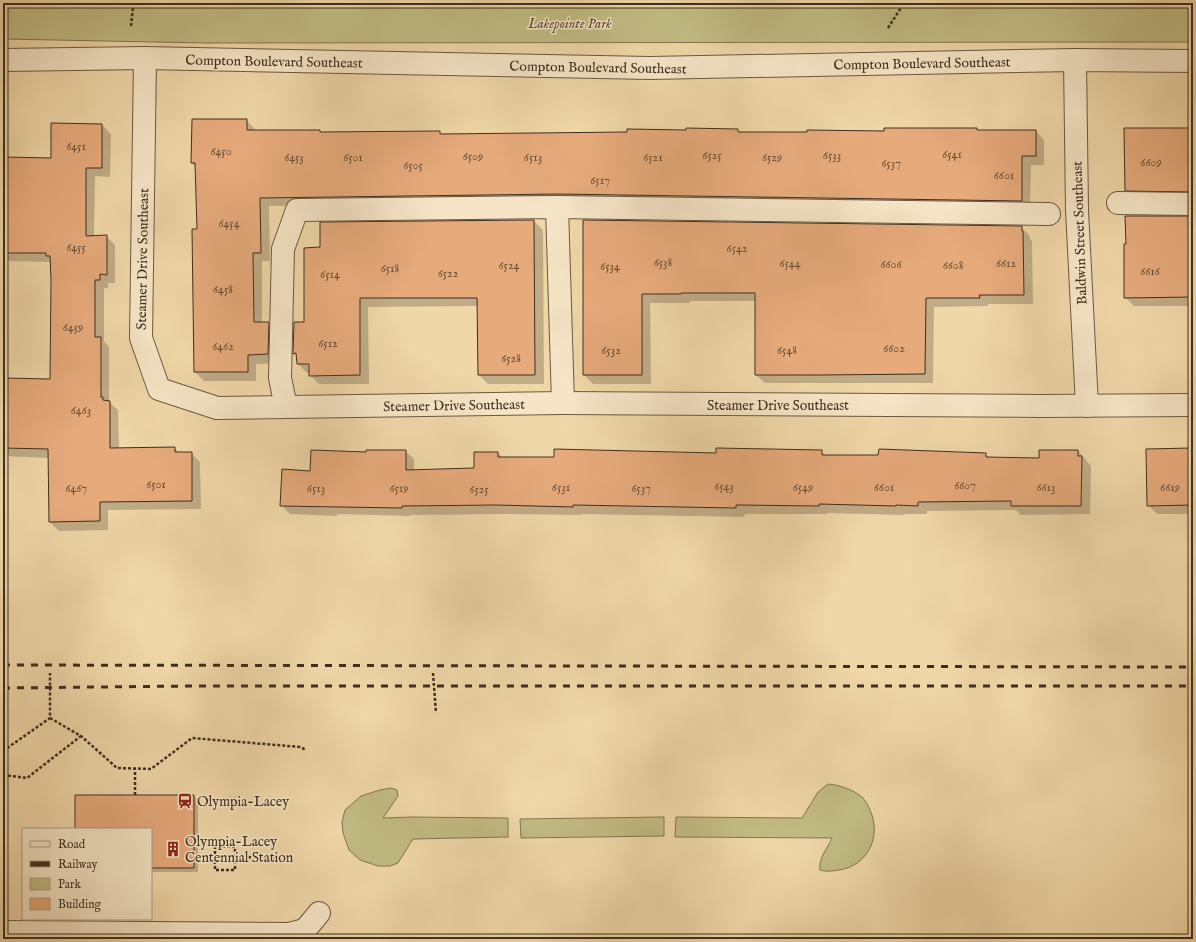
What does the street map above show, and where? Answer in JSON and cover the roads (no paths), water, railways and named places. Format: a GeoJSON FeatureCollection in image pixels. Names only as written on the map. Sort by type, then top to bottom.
{"type":"FeatureCollection","features":[{"type":"Feature","properties":{"kind":"street","name":"Compton Boulevard Southeast"},"geometry":{"type":"LineString","coordinates":[[3,60],[145,58],[650,68],[1075,60],[1193,61]]}},
{"type":"Feature","properties":{"kind":"street","name":"Steamer Drive Southeast"},"geometry":{"type":"LineString","coordinates":[[145,58],[141,338],[159,389],[216,408],[563,403],[1087,406],[1193,405]]}},
{"type":"Feature","properties":{"kind":"street","name":"Baldwin Street Southeast"},"geometry":{"type":"LineString","coordinates":[[1075,60],[1077,210],[1087,406]]}},
{"type":"Feature","properties":{"kind":"street"},"geometry":{"type":"LineString","coordinates":[[1118,203],[1193,204]]}},
{"type":"Feature","properties":{"kind":"street"},"geometry":{"type":"LineString","coordinates":[[557,208],[563,403]]}},
{"type":"Feature","properties":{"kind":"street"},"geometry":{"type":"LineString","coordinates":[[286,407],[280,378],[283,249],[296,210],[557,208],[1048,214]]}},
{"type":"Feature","properties":{"kind":"street"},"geometry":{"type":"LineString","coordinates":[[3,932],[289,934],[305,930],[319,913]]}},
{"type":"Feature","properties":{"kind":"railway"},"geometry":{"type":"LineString","coordinates":[[3,665],[1193,667]]}},
{"type":"Feature","properties":{"kind":"railway"},"geometry":{"type":"LineString","coordinates":[[3,688],[191,686],[1193,686]]}},
{"type":"Feature","properties":{"kind":"place","name":"Olympia-Lacey"},"geometry":{"type":"Point","coordinates":[185,801]}},
{"type":"Feature","properties":{"kind":"place","name":"Olympia-Lacey Centennial Station"},"geometry":{"type":"Point","coordinates":[173,849]}},
{"type":"Feature","properties":{"kind":"park label","name":"Lakepointe Park"},"geometry":{"type":"Point","coordinates":[570,23]}}]}
